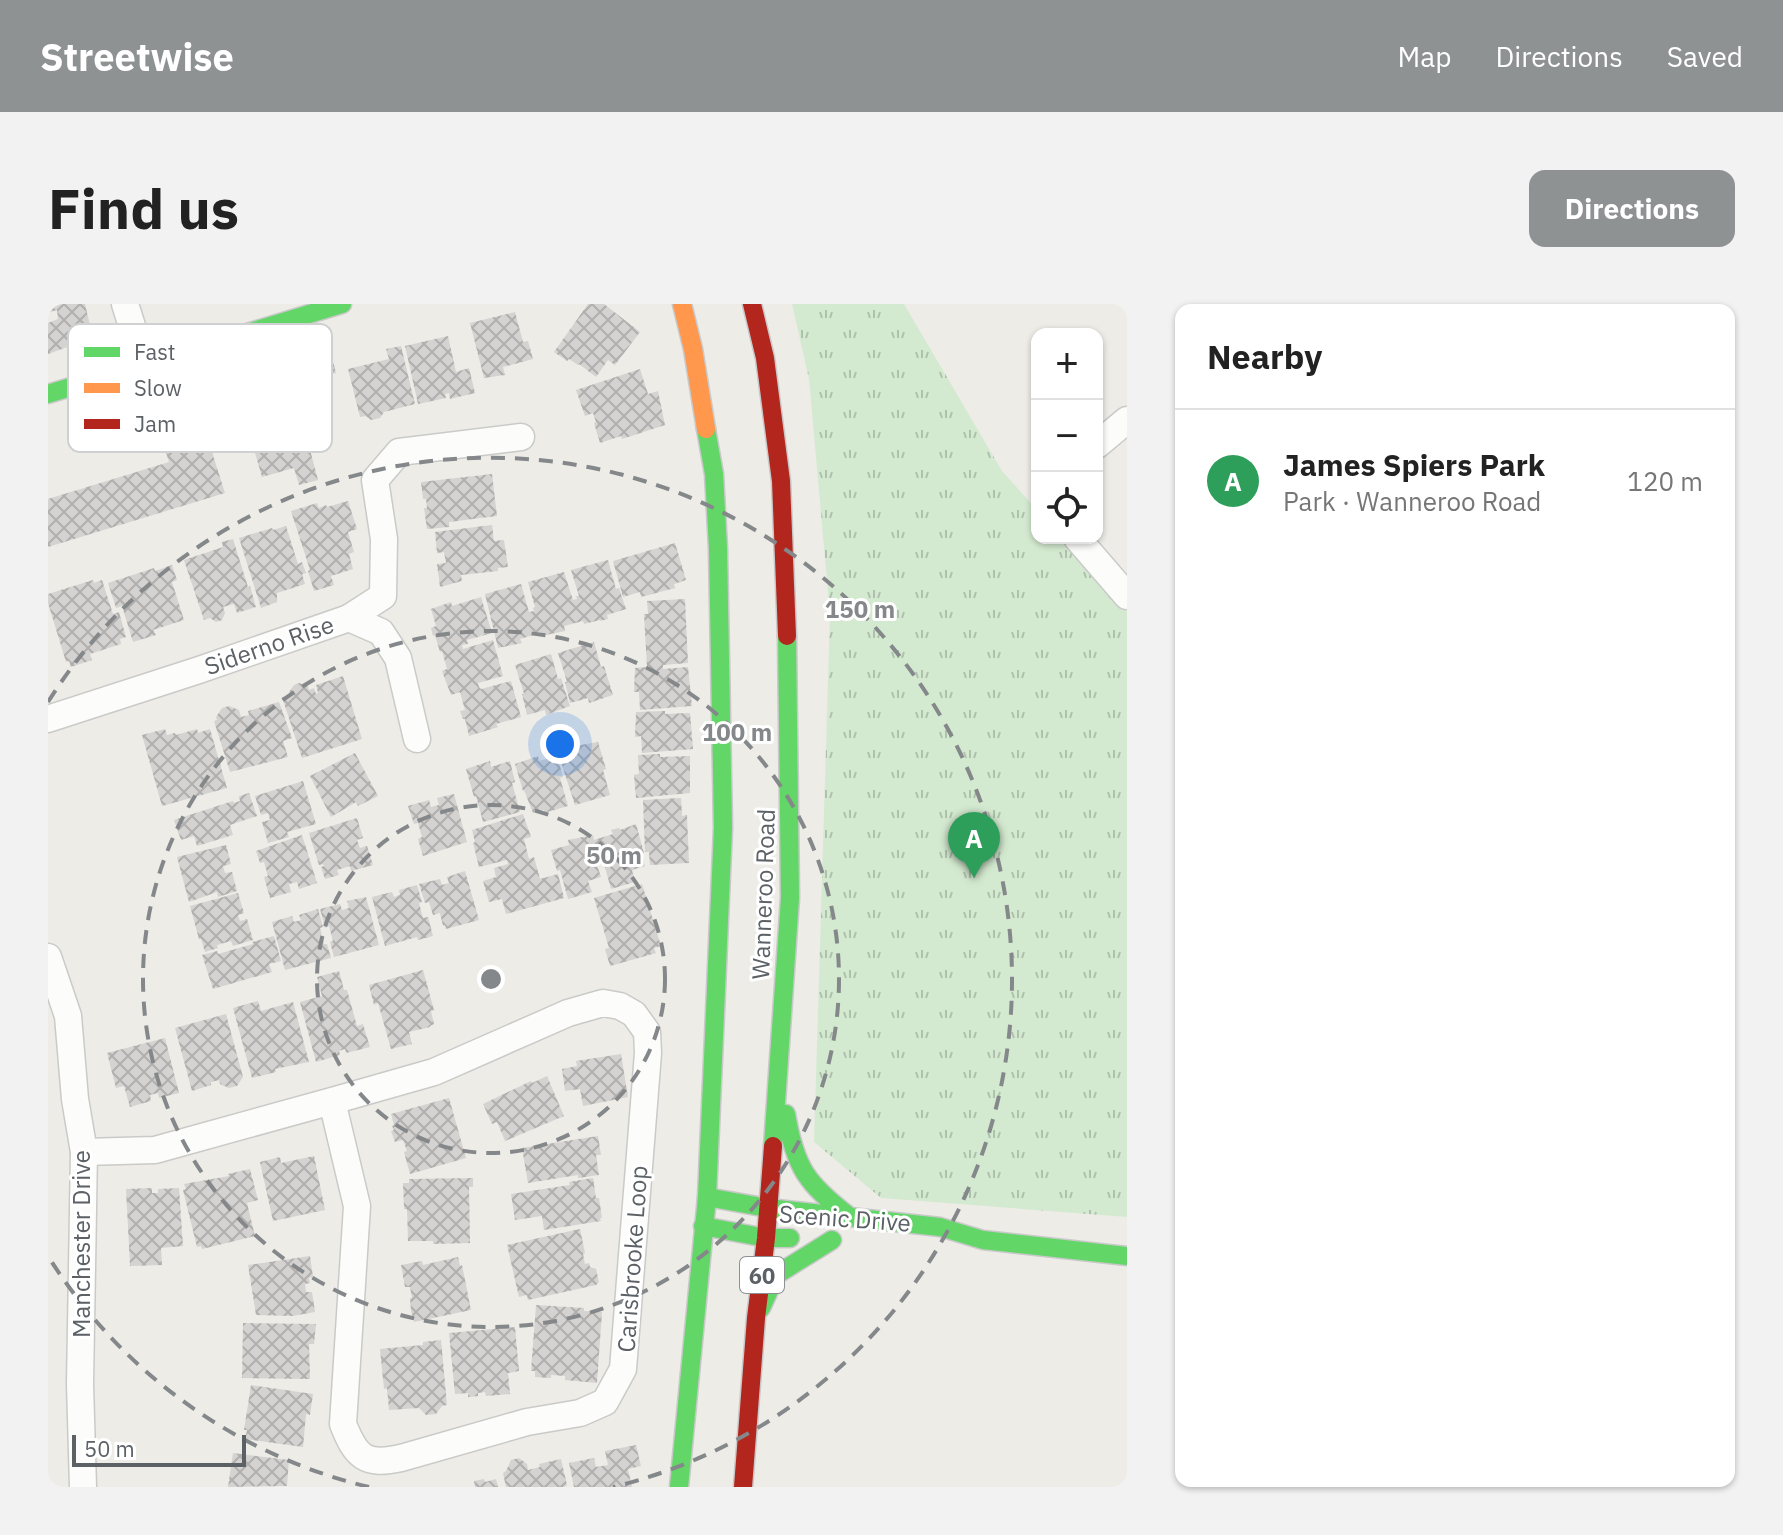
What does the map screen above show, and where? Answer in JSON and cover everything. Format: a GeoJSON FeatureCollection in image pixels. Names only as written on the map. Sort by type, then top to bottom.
{"type":"FeatureCollection","features":[{"type":"Feature","properties":{"kind":"main road"},"geometry":{"type":"LineString","coordinates":[[276,324],[342,304]]}},
{"type":"Feature","properties":{"kind":"main road","name":"Wanneroo Road"},"geometry":{"type":"LineString","coordinates":[[679,1487],[707,1197],[723,828],[714,474],[693,349],[682,304]]}},
{"type":"Feature","properties":{"kind":"main road","name":"Wanneroo Road"},"geometry":{"type":"LineString","coordinates":[[743,1487],[780,1064],[790,898],[787,619],[781,481],[765,358],[752,304]]}},
{"type":"Feature","properties":{"kind":"main road"},"geometry":{"type":"LineString","coordinates":[[48,394],[68,388]]}},
{"type":"Feature","properties":{"kind":"main road"},"geometry":{"type":"LineString","coordinates":[[780,1064],[790,1142],[796,1161],[825,1198],[850,1217]]}},
{"type":"Feature","properties":{"kind":"main road","name":"Scenic Drive"},"geometry":{"type":"LineString","coordinates":[[707,1197],[768,1208],[940,1227],[983,1240],[1127,1256]]}},
{"type":"Feature","properties":{"kind":"main road","name":"Scenic Drive"},"geometry":{"type":"LineString","coordinates":[[703,1226],[766,1238],[840,1240],[799,1259],[776,1275],[756,1318]]}},
{"type":"Feature","properties":{"kind":"main road","name":"Scenic Drive"},"geometry":{"type":"LineString","coordinates":[[941,1249],[983,1240]]}},
{"type":"Feature","properties":{"kind":"street"},"geometry":{"type":"LineString","coordinates":[[125,304],[131,324]]}},
{"type":"Feature","properties":{"kind":"street"},"geometry":{"type":"LineString","coordinates":[[1103,440],[1127,420]]}},
{"type":"Feature","properties":{"kind":"street"},"geometry":{"type":"LineString","coordinates":[[349,618],[383,596],[384,539],[375,480],[399,452],[521,437]]}},
{"type":"Feature","properties":{"kind":"street"},"geometry":{"type":"LineString","coordinates":[[1082,544],[1127,596]]}},
{"type":"Feature","properties":{"kind":"street","name":"Siderno Rise"},"geometry":{"type":"LineString","coordinates":[[48,719],[349,618],[381,632],[398,658],[417,739]]}},
{"type":"Feature","properties":{"kind":"street","name":"Manchester Drive"},"geometry":{"type":"LineString","coordinates":[[48,957],[68,1016],[75,1099],[84,1152],[80,1384],[83,1487]]}},
{"type":"Feature","properties":{"kind":"street","name":"Carisbrooke Loop"},"geometry":{"type":"LineString","coordinates":[[84,1152],[155,1150],[434,1072],[554,1019],[603,1003],[620,1006],[634,1014],[647,1032],[648,1053],[623,1369],[605,1402],[580,1413],[527,1422],[382,1463],[363,1458],[350,1442],[343,1424],[357,1206],[332,1101]]}},
{"type":"Feature","properties":{"kind":"green space"},"geometry":{"type":"Polygon","coordinates":[[[792,304],[904,304],[1002,471],[1031,503],[1031,544],[1067,544],[1127,612],[1127,1217],[881,1198],[814,1142],[830,615],[809,379],[792,304]]]}},
{"type":"Feature","properties":{"kind":"building"},"geometry":{"type":"Polygon","coordinates":[[[48,304],[85,304],[90,324],[68,324],[68,347],[48,354],[48,323],[58,319],[57,310],[48,313],[48,304]]]}},
{"type":"Feature","properties":{"kind":"building"},"geometry":{"type":"Polygon","coordinates":[[[588,304],[604,304],[640,332],[615,365],[608,360],[596,377],[579,364],[569,359],[567,361],[554,352],[588,304]]]}},
{"type":"Feature","properties":{"kind":"building"},"geometry":{"type":"Polygon","coordinates":[[[515,312],[523,342],[528,341],[533,359],[503,367],[505,375],[484,378],[470,323],[515,312]]]}},
{"type":"Feature","properties":{"kind":"building"},"geometry":{"type":"Polygon","coordinates":[[[448,336],[456,372],[469,368],[475,393],[450,399],[449,393],[445,394],[446,398],[418,404],[405,346],[448,336]]]}},
{"type":"Feature","properties":{"kind":"building"},"geometry":{"type":"Polygon","coordinates":[[[401,346],[415,404],[384,412],[380,418],[371,420],[366,416],[360,417],[348,369],[389,359],[386,349],[401,346]]]}},
{"type":"Feature","properties":{"kind":"building"},"geometry":{"type":"Polygon","coordinates":[[[640,369],[648,394],[658,391],[665,425],[600,443],[593,413],[585,416],[576,390],[640,369]]]}},
{"type":"Feature","properties":{"kind":"building"},"geometry":{"type":"Polygon","coordinates":[[[166,452],[212,452],[225,493],[48,547],[48,499],[169,462],[166,452]]]}},
{"type":"Feature","properties":{"kind":"building"},"geometry":{"type":"Polygon","coordinates":[[[255,452],[311,452],[318,480],[299,485],[294,468],[262,477],[255,452]]]}},
{"type":"Feature","properties":{"kind":"building"},"geometry":{"type":"Polygon","coordinates":[[[492,474],[497,516],[449,522],[449,527],[427,529],[426,499],[423,499],[421,482],[492,474]]]}},
{"type":"Feature","properties":{"kind":"building"},"geometry":{"type":"Polygon","coordinates":[[[348,501],[357,529],[348,532],[354,552],[349,554],[353,569],[331,576],[334,585],[314,591],[291,511],[317,503],[319,508],[348,501]]]}},
{"type":"Feature","properties":{"kind":"building"},"geometry":{"type":"Polygon","coordinates":[[[492,525],[494,541],[504,540],[508,567],[461,575],[462,581],[440,587],[437,564],[446,563],[444,552],[437,553],[435,532],[492,525]]]}},
{"type":"Feature","properties":{"kind":"building"},"geometry":{"type":"Polygon","coordinates":[[[286,526],[298,564],[302,562],[306,573],[302,574],[305,584],[277,593],[277,602],[261,608],[239,538],[286,526]]]}},
{"type":"Feature","properties":{"kind":"building"},"geometry":{"type":"Polygon","coordinates":[[[233,539],[256,607],[237,613],[234,604],[223,607],[225,613],[222,620],[204,620],[184,560],[223,547],[222,542],[233,539]]]}},
{"type":"Feature","properties":{"kind":"building"},"geometry":{"type":"Polygon","coordinates":[[[675,543],[686,580],[674,584],[675,588],[641,597],[640,592],[623,597],[613,561],[675,543]]]}},
{"type":"Feature","properties":{"kind":"building"},"geometry":{"type":"Polygon","coordinates":[[[608,560],[616,589],[619,588],[626,609],[607,615],[608,619],[564,626],[565,631],[541,636],[540,633],[520,639],[522,643],[498,648],[485,594],[521,584],[529,612],[534,611],[528,582],[564,572],[573,600],[577,599],[576,596],[579,596],[571,570],[608,560]]]}},
{"type":"Feature","properties":{"kind":"building"},"geometry":{"type":"Polygon","coordinates":[[[172,565],[177,580],[172,582],[184,620],[153,630],[156,635],[133,642],[122,606],[116,608],[108,583],[172,565]]]}},
{"type":"Feature","properties":{"kind":"building"},"geometry":{"type":"Polygon","coordinates":[[[93,580],[94,583],[102,580],[113,614],[119,612],[126,637],[120,639],[121,644],[90,654],[92,660],[71,667],[69,661],[66,662],[48,594],[93,580]]]}},
{"type":"Feature","properties":{"kind":"building"},"geometry":{"type":"Polygon","coordinates":[[[481,597],[492,633],[467,640],[468,644],[462,645],[463,649],[493,640],[503,676],[478,683],[479,687],[511,681],[521,717],[469,736],[460,711],[465,710],[460,692],[451,695],[442,671],[447,669],[442,651],[433,636],[431,628],[436,626],[431,609],[481,597]]]}},
{"type":"Feature","properties":{"kind":"building"},"geometry":{"type":"Polygon","coordinates":[[[685,599],[688,663],[663,665],[663,669],[688,667],[692,706],[640,710],[639,692],[634,692],[635,668],[647,667],[644,614],[648,614],[647,601],[685,599]]]}},
{"type":"Feature","properties":{"kind":"building"},"geometry":{"type":"Polygon","coordinates":[[[594,642],[613,695],[589,703],[588,698],[570,703],[558,653],[594,642]]]}},
{"type":"Feature","properties":{"kind":"building"},"geometry":{"type":"Polygon","coordinates":[[[551,654],[570,706],[546,715],[545,710],[527,715],[515,665],[551,654]]]}},
{"type":"Feature","properties":{"kind":"building"},"geometry":{"type":"Polygon","coordinates":[[[343,676],[362,739],[302,758],[282,697],[289,695],[294,685],[299,683],[308,686],[309,690],[314,688],[316,694],[316,685],[343,676]]]}},
{"type":"Feature","properties":{"kind":"building"},"geometry":{"type":"Polygon","coordinates":[[[279,702],[292,738],[283,741],[288,757],[230,772],[214,721],[222,708],[229,706],[239,710],[241,717],[249,715],[248,711],[279,702]]]}},
{"type":"Feature","properties":{"kind":"building"},"geometry":{"type":"Polygon","coordinates":[[[665,711],[665,714],[690,713],[693,749],[642,753],[641,736],[635,737],[636,712],[665,711]]]}},
{"type":"Feature","properties":{"kind":"building"},"geometry":{"type":"Polygon","coordinates":[[[165,729],[167,735],[176,735],[210,729],[227,788],[162,806],[142,735],[165,729]]]}},
{"type":"Feature","properties":{"kind":"building"},"geometry":{"type":"Polygon","coordinates":[[[598,742],[610,795],[575,805],[559,756],[576,751],[575,746],[598,742]]]}},
{"type":"Feature","properties":{"kind":"building"},"geometry":{"type":"Polygon","coordinates":[[[355,753],[378,796],[358,806],[356,802],[331,817],[310,776],[355,753]]]}},
{"type":"Feature","properties":{"kind":"building"},"geometry":{"type":"Polygon","coordinates":[[[660,754],[660,757],[690,756],[690,793],[636,798],[634,775],[639,774],[638,755],[660,754]]]}},
{"type":"Feature","properties":{"kind":"building"},"geometry":{"type":"Polygon","coordinates":[[[538,756],[539,761],[557,756],[568,806],[533,813],[515,764],[538,756]]]}},
{"type":"Feature","properties":{"kind":"building"},"geometry":{"type":"Polygon","coordinates":[[[490,761],[491,767],[510,761],[520,812],[483,822],[466,769],[490,761]]]}},
{"type":"Feature","properties":{"kind":"building"},"geometry":{"type":"Polygon","coordinates":[[[303,781],[316,824],[287,832],[289,837],[268,843],[262,822],[270,820],[268,813],[261,815],[255,796],[303,781]]]}},
{"type":"Feature","properties":{"kind":"building"},"geometry":{"type":"Polygon","coordinates":[[[249,793],[257,816],[230,825],[233,835],[197,846],[194,836],[181,840],[174,820],[240,801],[239,796],[249,793]]]}},
{"type":"Feature","properties":{"kind":"building"},"geometry":{"type":"Polygon","coordinates":[[[454,794],[467,842],[423,856],[418,823],[414,824],[408,806],[429,800],[431,807],[439,805],[437,798],[454,794]]]}},
{"type":"Feature","properties":{"kind":"building"},"geometry":{"type":"Polygon","coordinates":[[[681,798],[682,816],[687,815],[689,863],[650,865],[649,852],[645,852],[643,800],[681,798]]]}},
{"type":"Feature","properties":{"kind":"building"},"geometry":{"type":"Polygon","coordinates":[[[523,814],[531,837],[524,839],[529,859],[534,857],[540,879],[558,874],[564,898],[506,914],[502,899],[489,902],[483,881],[496,877],[494,868],[508,864],[507,860],[479,867],[472,830],[523,814]]]}},
{"type":"Feature","properties":{"kind":"building"},"geometry":{"type":"Polygon","coordinates":[[[357,818],[363,838],[357,840],[360,848],[367,846],[373,865],[351,871],[350,866],[337,870],[339,875],[325,879],[321,867],[324,866],[319,865],[309,833],[357,818]]]}},
{"type":"Feature","properties":{"kind":"building"},"geometry":{"type":"Polygon","coordinates":[[[636,824],[645,866],[632,870],[635,882],[611,889],[603,860],[600,860],[601,863],[597,865],[601,877],[588,881],[592,892],[568,899],[551,850],[569,845],[568,840],[593,835],[594,840],[613,834],[611,830],[636,824]]]}},
{"type":"Feature","properties":{"kind":"building"},"geometry":{"type":"Polygon","coordinates":[[[302,835],[317,883],[299,889],[297,882],[289,884],[291,892],[270,898],[264,877],[268,876],[264,862],[260,863],[256,851],[302,835]]]}},
{"type":"Feature","properties":{"kind":"building"},"geometry":{"type":"Polygon","coordinates":[[[226,845],[231,864],[223,866],[225,873],[232,872],[237,891],[218,897],[217,892],[189,902],[177,857],[226,845]]]}},
{"type":"Feature","properties":{"kind":"building"},"geometry":{"type":"Polygon","coordinates":[[[465,871],[479,920],[446,929],[440,913],[433,915],[429,902],[425,903],[419,884],[440,879],[442,885],[449,883],[447,877],[465,871]]]}},
{"type":"Feature","properties":{"kind":"building"},"geometry":{"type":"Polygon","coordinates":[[[642,884],[661,946],[654,948],[656,953],[610,966],[605,949],[609,948],[594,898],[642,884]]]}},
{"type":"Feature","properties":{"kind":"building"},"geometry":{"type":"Polygon","coordinates":[[[417,885],[423,918],[428,917],[433,936],[385,946],[372,897],[392,892],[394,897],[400,895],[399,890],[417,885]]]}},
{"type":"Feature","properties":{"kind":"building"},"geometry":{"type":"Polygon","coordinates":[[[238,893],[244,913],[238,915],[240,921],[247,919],[253,940],[233,946],[231,941],[205,952],[190,906],[238,893]]]}},
{"type":"Feature","properties":{"kind":"building"},"geometry":{"type":"Polygon","coordinates":[[[366,897],[379,945],[334,957],[329,926],[325,928],[320,909],[340,904],[342,910],[349,908],[347,901],[366,897]]]}},
{"type":"Feature","properties":{"kind":"building"},"geometry":{"type":"Polygon","coordinates":[[[318,909],[324,944],[327,944],[331,958],[285,970],[272,922],[292,916],[294,922],[301,920],[299,915],[318,909]]]}},
{"type":"Feature","properties":{"kind":"building"},"geometry":{"type":"Polygon","coordinates":[[[274,936],[281,961],[269,964],[272,972],[213,989],[202,955],[217,951],[218,954],[274,936]]]}},
{"type":"Feature","properties":{"kind":"building"},"geometry":{"type":"Polygon","coordinates":[[[423,970],[434,1010],[431,1011],[434,1024],[409,1032],[412,1044],[391,1049],[378,1003],[374,1005],[369,985],[423,970]]]}},
{"type":"Feature","properties":{"kind":"building"},"geometry":{"type":"Polygon","coordinates":[[[339,971],[357,1026],[363,1024],[370,1047],[346,1053],[345,1049],[339,1051],[340,1055],[316,1062],[300,1002],[322,996],[317,977],[339,971]]]}},
{"type":"Feature","properties":{"kind":"building"},"geometry":{"type":"Polygon","coordinates":[[[258,1001],[261,1011],[293,1002],[309,1062],[275,1069],[276,1072],[252,1078],[233,1008],[258,1001]]]}},
{"type":"Feature","properties":{"kind":"building"},"geometry":{"type":"Polygon","coordinates":[[[226,1014],[243,1077],[237,1086],[229,1088],[220,1084],[219,1080],[192,1091],[175,1028],[226,1014]]]}},
{"type":"Feature","properties":{"kind":"building"},"geometry":{"type":"Polygon","coordinates":[[[165,1038],[179,1093],[159,1098],[158,1093],[150,1095],[151,1101],[130,1107],[124,1086],[116,1088],[107,1053],[165,1038]]]}},
{"type":"Feature","properties":{"kind":"building"},"geometry":{"type":"Polygon","coordinates":[[[621,1054],[628,1097],[583,1106],[580,1089],[565,1091],[562,1069],[577,1066],[576,1061],[621,1054]]]}},
{"type":"Feature","properties":{"kind":"building"},"geometry":{"type":"Polygon","coordinates":[[[547,1076],[564,1116],[505,1141],[497,1122],[492,1124],[483,1104],[547,1076]]]}},
{"type":"Feature","properties":{"kind":"building"},"geometry":{"type":"Polygon","coordinates":[[[449,1098],[466,1158],[410,1174],[403,1140],[395,1142],[391,1131],[394,1125],[391,1114],[449,1098]]]}},
{"type":"Feature","properties":{"kind":"building"},"geometry":{"type":"Polygon","coordinates":[[[598,1136],[601,1155],[596,1155],[599,1175],[528,1183],[522,1148],[598,1136]]]}},
{"type":"Feature","properties":{"kind":"building"},"geometry":{"type":"Polygon","coordinates":[[[314,1156],[325,1210],[273,1221],[260,1162],[280,1157],[281,1163],[314,1156]]]}},
{"type":"Feature","properties":{"kind":"building"},"geometry":{"type":"Polygon","coordinates":[[[250,1169],[258,1200],[247,1203],[255,1236],[202,1249],[201,1246],[197,1247],[184,1184],[250,1169]]]}},
{"type":"Feature","properties":{"kind":"building"},"geometry":{"type":"Polygon","coordinates":[[[473,1178],[473,1187],[469,1187],[470,1243],[408,1241],[403,1183],[409,1183],[409,1179],[473,1178]]]}},
{"type":"Feature","properties":{"kind":"building"},"geometry":{"type":"Polygon","coordinates":[[[593,1178],[601,1221],[544,1230],[542,1216],[515,1220],[511,1194],[570,1185],[569,1182],[593,1178]]]}},
{"type":"Feature","properties":{"kind":"building"},"geometry":{"type":"Polygon","coordinates":[[[152,1188],[152,1193],[158,1193],[158,1189],[179,1188],[183,1246],[161,1248],[162,1265],[130,1266],[126,1189],[152,1188]]]}},
{"type":"Feature","properties":{"kind":"building"},"geometry":{"type":"Polygon","coordinates":[[[580,1229],[585,1264],[589,1263],[596,1269],[599,1282],[528,1300],[527,1295],[519,1297],[507,1245],[580,1229]]]}},
{"type":"Feature","properties":{"kind":"building"},"geometry":{"type":"Polygon","coordinates":[[[310,1256],[313,1277],[309,1278],[310,1283],[305,1284],[306,1292],[312,1292],[315,1312],[292,1316],[256,1315],[248,1265],[310,1256]]]}},
{"type":"Feature","properties":{"kind":"building"},"geometry":{"type":"Polygon","coordinates":[[[458,1257],[471,1310],[414,1322],[410,1287],[405,1287],[401,1265],[422,1261],[423,1265],[458,1257]]]}},
{"type":"Feature","properties":{"kind":"building"},"geometry":{"type":"Polygon","coordinates":[[[536,1305],[602,1312],[597,1383],[565,1380],[565,1376],[535,1377],[535,1371],[531,1371],[536,1305]]]}},
{"type":"Feature","properties":{"kind":"building"},"geometry":{"type":"Polygon","coordinates":[[[243,1323],[316,1324],[314,1344],[309,1344],[310,1379],[242,1378],[243,1323]]]}},
{"type":"Feature","properties":{"kind":"building"},"geometry":{"type":"Polygon","coordinates":[[[515,1327],[519,1371],[508,1373],[510,1394],[486,1396],[485,1392],[468,1397],[468,1393],[455,1394],[449,1333],[515,1327]]]}},
{"type":"Feature","properties":{"kind":"building"},"geometry":{"type":"Polygon","coordinates":[[[441,1340],[447,1405],[436,1414],[426,1415],[419,1408],[389,1410],[380,1349],[441,1340]]]}},
{"type":"Feature","properties":{"kind":"building"},"geometry":{"type":"Polygon","coordinates":[[[251,1385],[313,1394],[310,1415],[306,1414],[303,1447],[245,1439],[251,1385]]]}},
{"type":"Feature","properties":{"kind":"building"},"geometry":{"type":"Polygon","coordinates":[[[636,1445],[641,1466],[628,1469],[632,1487],[574,1487],[569,1463],[594,1458],[596,1467],[608,1465],[605,1451],[636,1445]]]}},
{"type":"Feature","properties":{"kind":"building"},"geometry":{"type":"Polygon","coordinates":[[[233,1453],[289,1460],[287,1486],[228,1487],[233,1453]]]}},
{"type":"Feature","properties":{"kind":"building"},"geometry":{"type":"Polygon","coordinates":[[[519,1458],[527,1464],[528,1470],[561,1459],[567,1485],[506,1487],[503,1473],[511,1460],[519,1458]]]}},
{"type":"Feature","properties":{"kind":"building"},"geometry":{"type":"Polygon","coordinates":[[[484,1479],[485,1482],[496,1479],[498,1487],[475,1487],[474,1481],[484,1479]]]}},
{"type":"Feature","properties":{"kind":"traffic: fast"},"geometry":{"type":"LineString","coordinates":[[277,324],[342,304]]}},
{"type":"Feature","properties":{"kind":"traffic: fast"},"geometry":{"type":"LineString","coordinates":[[48,394],[68,388]]}},
{"type":"Feature","properties":{"kind":"traffic: fast"},"geometry":{"type":"LineString","coordinates":[[679,1487],[707,1197],[723,828],[718,548],[714,474],[706,429]]}},
{"type":"Feature","properties":{"kind":"traffic: fast"},"geometry":{"type":"LineString","coordinates":[[773,1146],[790,898],[787,636]]}},
{"type":"Feature","properties":{"kind":"traffic: fast"},"geometry":{"type":"LineString","coordinates":[[786,1114],[794,1148],[805,1173],[823,1195],[850,1217]]}},
{"type":"Feature","properties":{"kind":"traffic: fast"},"geometry":{"type":"LineString","coordinates":[[707,1197],[768,1208],[940,1227],[983,1240],[1127,1256]]}},
{"type":"Feature","properties":{"kind":"traffic: fast"},"geometry":{"type":"LineString","coordinates":[[703,1226],[766,1238],[790,1238]]}},
{"type":"Feature","properties":{"kind":"traffic: fast"},"geometry":{"type":"LineString","coordinates":[[761,1308],[776,1275],[832,1240]]}},
{"type":"Feature","properties":{"kind":"traffic: slow"},"geometry":{"type":"LineString","coordinates":[[682,304],[706,429]]}},
{"type":"Feature","properties":{"kind":"traffic: jam"},"geometry":{"type":"LineString","coordinates":[[752,304],[765,358],[781,481],[787,636]]}},
{"type":"Feature","properties":{"kind":"traffic: jam"},"geometry":{"type":"LineString","coordinates":[[743,1487],[773,1146]]}},
{"type":"Feature","properties":{"kind":"place","name":"James Spiers Park"},"geometry":{"type":"Point","coordinates":[974,878]}}]}
